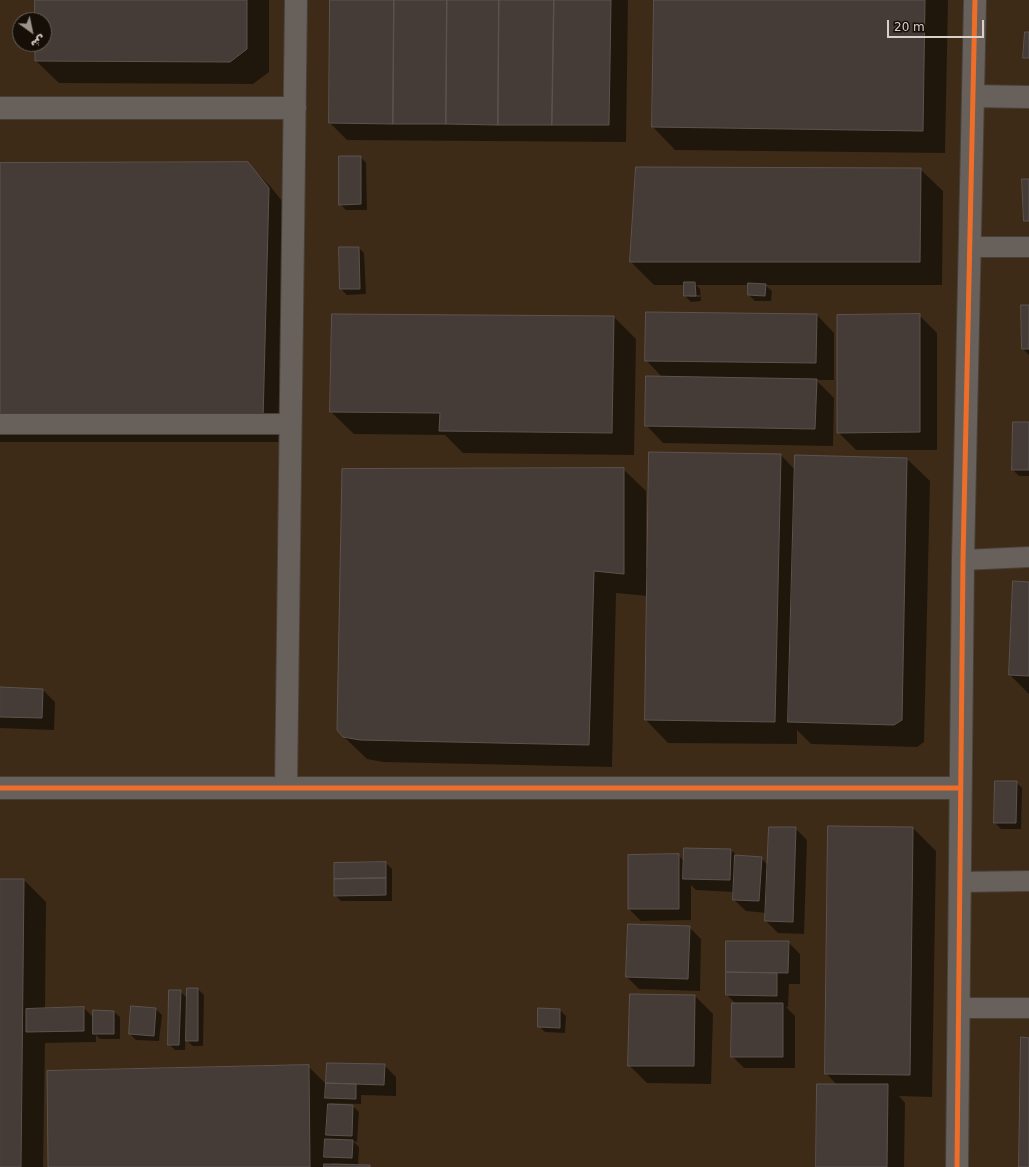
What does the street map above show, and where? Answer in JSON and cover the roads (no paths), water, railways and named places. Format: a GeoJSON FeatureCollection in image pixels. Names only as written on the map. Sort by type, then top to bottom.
{"type":"FeatureCollection","features":[{"type":"Feature","properties":{"kind":"street"},"geometry":{"type":"LineString","coordinates":[[286,788],[296,0]]}},
{"type":"Feature","properties":{"kind":"street"},"geometry":{"type":"LineString","coordinates":[[957,1167],[963,560],[975,0]]}},
{"type":"Feature","properties":{"kind":"street"},"geometry":{"type":"LineString","coordinates":[[973,96],[1029,97]]}},
{"type":"Feature","properties":{"kind":"street"},"geometry":{"type":"LineString","coordinates":[[0,108],[295,108]]}},
{"type":"Feature","properties":{"kind":"street"},"geometry":{"type":"LineString","coordinates":[[0,788],[960,788]]}},
{"type":"Feature","properties":{"kind":"lane"},"geometry":{"type":"LineString","coordinates":[[970,247],[1029,247]]}},
{"type":"Feature","properties":{"kind":"lane"},"geometry":{"type":"LineString","coordinates":[[0,424],[291,424]]}},
{"type":"Feature","properties":{"kind":"lane"},"geometry":{"type":"LineString","coordinates":[[963,560],[1029,557]]}},
{"type":"Feature","properties":{"kind":"lane"},"geometry":{"type":"LineString","coordinates":[[959,882],[1029,881]]}},
{"type":"Feature","properties":{"kind":"lane"},"geometry":{"type":"LineString","coordinates":[[958,1008],[1029,1008]]}}]}
